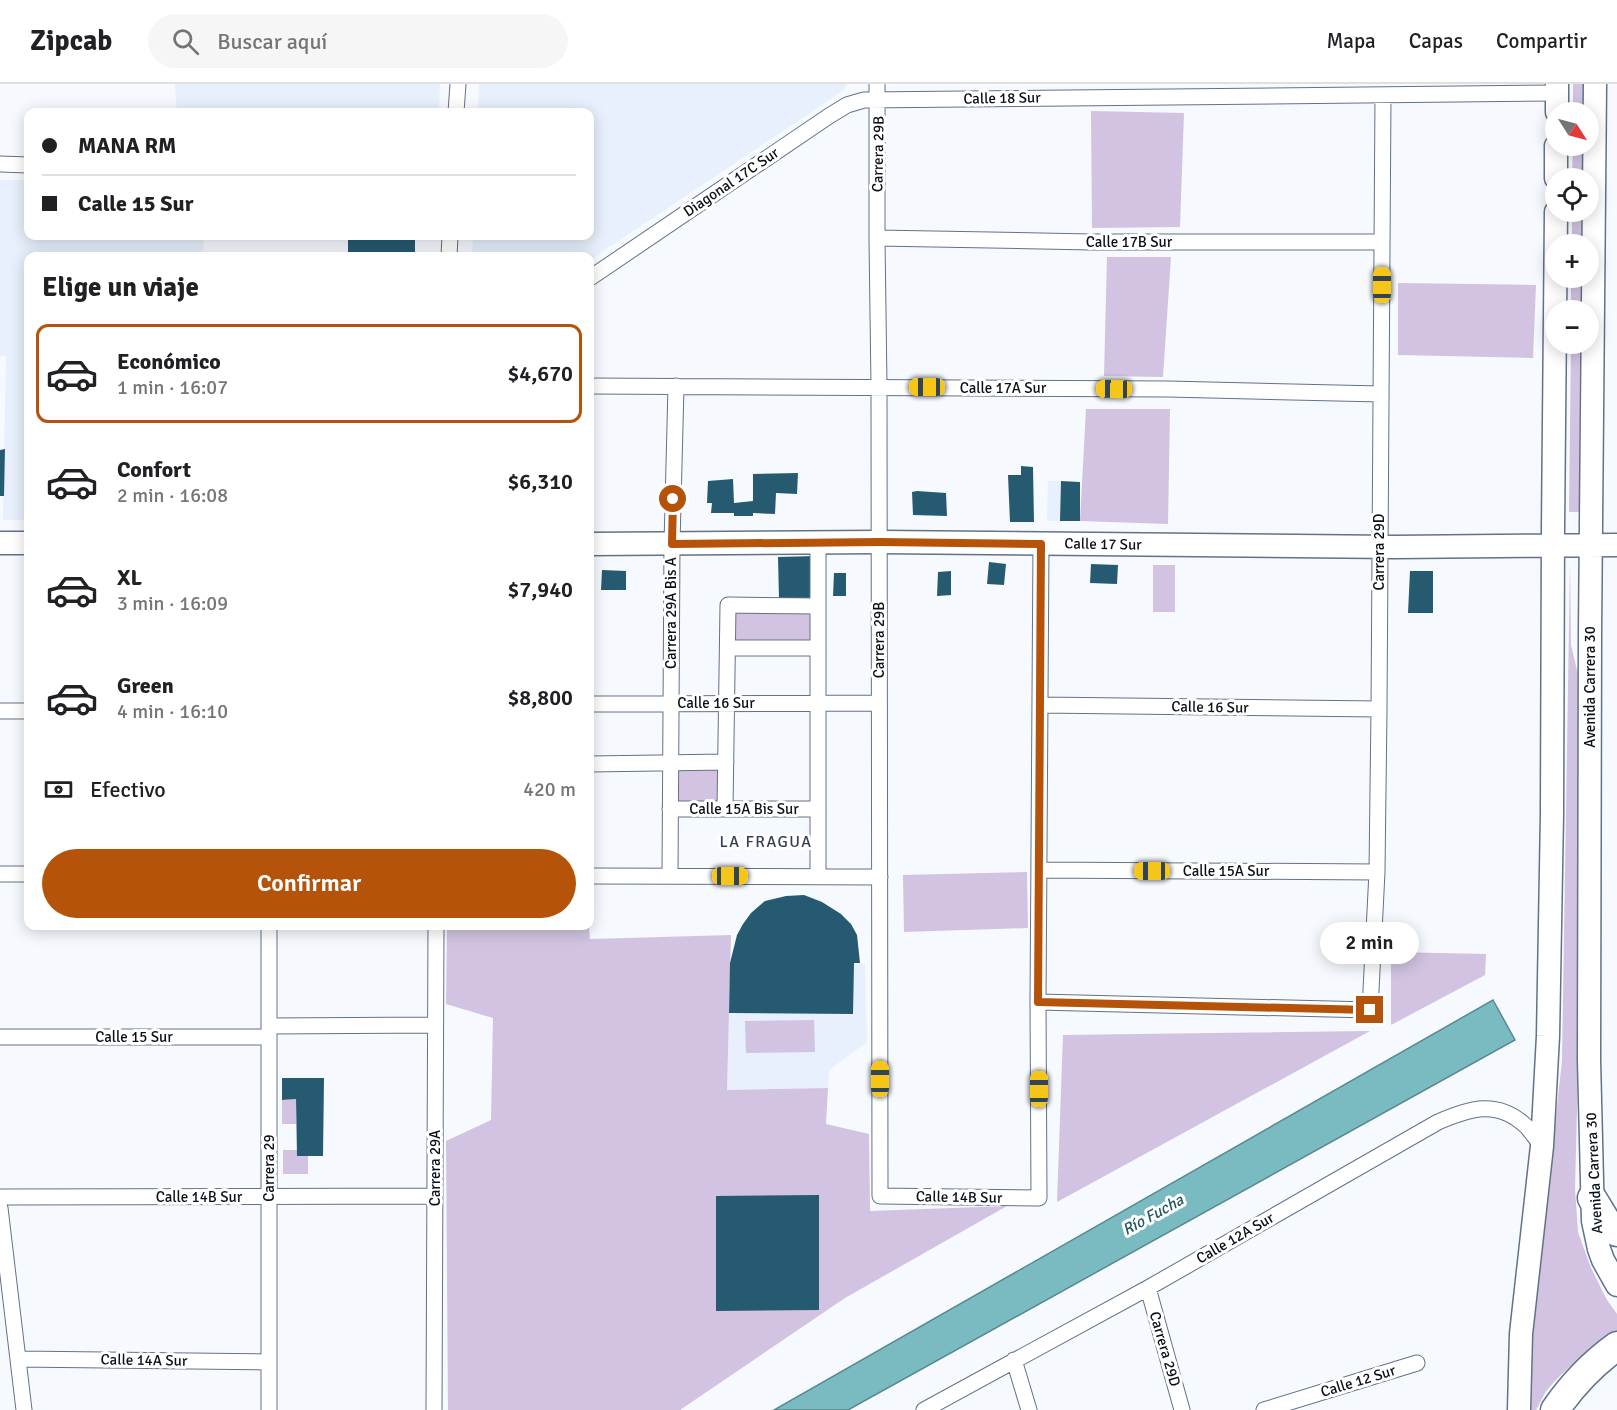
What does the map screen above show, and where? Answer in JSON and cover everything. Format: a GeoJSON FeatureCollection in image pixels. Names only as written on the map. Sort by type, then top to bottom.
{"type":"FeatureCollection","features":[{"type":"Feature","properties":{"kind":"highway"},"geometry":{"type":"LineString","coordinates":[[1592,1198],[1609,1226],[1617,1232]]}},
{"type":"Feature","properties":{"kind":"highway"},"geometry":{"type":"LineString","coordinates":[[1555,1410],[1566,1393],[1589,1368],[1617,1346]]}},
{"type":"Feature","properties":{"kind":"main road","name":"Avenida Carrera 30"},"geometry":{"type":"LineString","coordinates":[[1595,84],[1589,1016],[1592,1198],[1593,1221],[1599,1249],[1617,1285]]}},
{"type":"Feature","properties":{"kind":"main road"},"geometry":{"type":"LineString","coordinates":[[1519,1410],[1521,1334],[1542,1146],[1548,1036],[1551,931],[1556,222]]}},
{"type":"Feature","properties":{"kind":"main road","name":"Calle 17 Sur"},"geometry":{"type":"LineString","coordinates":[[594,544],[880,542],[1379,547],[1617,544]]}},
{"type":"Feature","properties":{"kind":"main road"},"geometry":{"type":"LineString","coordinates":[[0,543],[24,543]]}},
{"type":"Feature","properties":{"kind":"street"},"geometry":{"type":"LineString","coordinates":[[456,108],[458,84]]}},
{"type":"Feature","properties":{"kind":"street","name":"Calle 18 Sur"},"geometry":{"type":"LineString","coordinates":[[878,92],[1165,90],[1557,96]]}},
{"type":"Feature","properties":{"kind":"street","name":"Carrera 29B"},"geometry":{"type":"LineString","coordinates":[[878,92],[880,1196]]}},
{"type":"Feature","properties":{"kind":"street","name":"Diagonal 17C Sur"},"geometry":{"type":"LineString","coordinates":[[594,275],[847,105],[864,100],[878,92]]}},
{"type":"Feature","properties":{"kind":"street","name":"Carrera 29D"},"geometry":{"type":"LineString","coordinates":[[1038,1002],[1370,1010],[1377,872],[1383,95]]}},
{"type":"Feature","properties":{"kind":"street"},"geometry":{"type":"LineString","coordinates":[[0,164],[24,165]]}},
{"type":"Feature","properties":{"kind":"street","name":"Calle 17B Sur"},"geometry":{"type":"LineString","coordinates":[[877,238],[1092,242],[1382,242]]}},
{"type":"Feature","properties":{"kind":"street","name":"Calle 17A Sur"},"geometry":{"type":"LineString","coordinates":[[594,386],[1168,389],[1381,394]]}},
{"type":"Feature","properties":{"kind":"street","name":"Carrera 29A Bis A"},"geometry":{"type":"LineString","coordinates":[[670,876],[672,544],[676,386]]}},
{"type":"Feature","properties":{"kind":"street"},"geometry":{"type":"LineString","coordinates":[[818,543],[818,876]]}},
{"type":"Feature","properties":{"kind":"street"},"geometry":{"type":"LineString","coordinates":[[1038,1002],[1041,544]]}},
{"type":"Feature","properties":{"kind":"street"},"geometry":{"type":"LineString","coordinates":[[724,809],[728,605],[818,606]]}},
{"type":"Feature","properties":{"kind":"street"},"geometry":{"type":"LineString","coordinates":[[728,648],[818,648]]}},
{"type":"Feature","properties":{"kind":"street","name":"Calle 16 Sur"},"geometry":{"type":"LineString","coordinates":[[594,704],[879,703]]}},
{"type":"Feature","properties":{"kind":"street","name":"Calle 16 Sur"},"geometry":{"type":"LineString","coordinates":[[1041,705],[1379,709]]}},
{"type":"Feature","properties":{"kind":"street"},"geometry":{"type":"LineString","coordinates":[[0,711],[24,711]]}},
{"type":"Feature","properties":{"kind":"street"},"geometry":{"type":"LineString","coordinates":[[594,764],[726,762]]}},
{"type":"Feature","properties":{"kind":"street","name":"Calle 15A Bis Sur"},"geometry":{"type":"LineString","coordinates":[[670,809],[818,808]]}},
{"type":"Feature","properties":{"kind":"street","name":"Calle 15A Sur"},"geometry":{"type":"LineString","coordinates":[[1040,870],[1377,872]]}},
{"type":"Feature","properties":{"kind":"street"},"geometry":{"type":"LineString","coordinates":[[0,874],[24,874]]}},
{"type":"Feature","properties":{"kind":"street"},"geometry":{"type":"LineString","coordinates":[[594,876],[880,877]]}},
{"type":"Feature","properties":{"kind":"street","name":"Carrera 29"},"geometry":{"type":"LineString","coordinates":[[269,930],[269,1410]]}},
{"type":"Feature","properties":{"kind":"street","name":"Carrera 29A"},"geometry":{"type":"LineString","coordinates":[[434,1410],[436,930]]}},
{"type":"Feature","properties":{"kind":"street","name":"Calle 14B Sur"},"geometry":{"type":"LineString","coordinates":[[880,1196],[1039,1198],[1038,1002]]}},
{"type":"Feature","properties":{"kind":"street","name":"Calle 15 Sur"},"geometry":{"type":"LineString","coordinates":[[0,1037],[435,1025]]}},
{"type":"Feature","properties":{"kind":"street","name":"Calle 12A Sur"},"geometry":{"type":"LineString","coordinates":[[924,1410],[1148,1288],[1456,1114],[1484,1108],[1498,1111],[1514,1118],[1526,1127],[1542,1146]]}},
{"type":"Feature","properties":{"kind":"street","name":"Calle 14B Sur"},"geometry":{"type":"LineString","coordinates":[[0,1197],[434,1196]]}},
{"type":"Feature","properties":{"kind":"street"},"geometry":{"type":"LineString","coordinates":[[0,1208],[24,1410]]}},
{"type":"Feature","properties":{"kind":"street","name":"Carrera 29D"},"geometry":{"type":"LineString","coordinates":[[1148,1288],[1182,1410]]}},
{"type":"Feature","properties":{"kind":"street","name":"Calle 14A Sur"},"geometry":{"type":"LineString","coordinates":[[18,1359],[269,1362]]}},
{"type":"Feature","properties":{"kind":"street"},"geometry":{"type":"LineString","coordinates":[[1014,1360],[1029,1410]]}},
{"type":"Feature","properties":{"kind":"street","name":"Calle 12 Sur"},"geometry":{"type":"LineString","coordinates":[[1264,1410],[1418,1363]]}},
{"type":"Feature","properties":{"kind":"shaded area"},"geometry":{"type":"Polygon","coordinates":[[[175,84],[440,84],[439,108],[177,108],[175,84]]]}},
{"type":"Feature","properties":{"kind":"shaded area"},"geometry":{"type":"Polygon","coordinates":[[[479,84],[847,84],[844,90],[594,257],[594,252],[472,252],[473,240],[594,240],[594,108],[478,108],[479,84]]]}},
{"type":"Feature","properties":{"kind":"shaded area"},"geometry":{"type":"Polygon","coordinates":[[[1573,84],[1583,84],[1583,102],[1573,102],[1573,84]]]}},
{"type":"Feature","properties":{"kind":"shaded area"},"geometry":{"type":"Polygon","coordinates":[[[1091,111],[1184,113],[1180,227],[1092,228],[1091,111]]]}},
{"type":"Feature","properties":{"kind":"shaded area"},"geometry":{"type":"Polygon","coordinates":[[[1573,156],[1582,156],[1582,168],[1572,168],[1573,156]]]}},
{"type":"Feature","properties":{"kind":"shaded area"},"geometry":{"type":"Polygon","coordinates":[[[0,180],[24,180],[24,240],[204,240],[203,252],[24,252],[24,520],[3,520],[6,356],[0,356],[0,180]]]}},
{"type":"Feature","properties":{"kind":"shaded area"},"geometry":{"type":"Polygon","coordinates":[[[1572,222],[1582,222],[1581,234],[1572,234],[1572,222]]]}},
{"type":"Feature","properties":{"kind":"shaded area"},"geometry":{"type":"Polygon","coordinates":[[[1107,257],[1171,257],[1163,377],[1104,376],[1107,257]]]}},
{"type":"Feature","properties":{"kind":"shaded area"},"geometry":{"type":"Polygon","coordinates":[[[1398,283],[1536,285],[1533,358],[1398,355],[1398,283]]]}},
{"type":"Feature","properties":{"kind":"shaded area"},"geometry":{"type":"Polygon","coordinates":[[[1571,288],[1581,288],[1581,300],[1571,300],[1571,288]]]}},
{"type":"Feature","properties":{"kind":"shaded area"},"geometry":{"type":"Polygon","coordinates":[[[1571,354],[1580,354],[1579,512],[1569,512],[1571,354]]]}},
{"type":"Feature","properties":{"kind":"shaded area"},"geometry":{"type":"Polygon","coordinates":[[[1086,409],[1170,409],[1168,524],[1080,521],[1086,409]]]}},
{"type":"Feature","properties":{"kind":"shaded area"},"geometry":{"type":"Polygon","coordinates":[[[1048,481],[1061,481],[1060,521],[1047,521],[1048,481]]]}},
{"type":"Feature","properties":{"kind":"shaded area"},"geometry":{"type":"Polygon","coordinates":[[[1570,563],[1571,645],[1580,683],[1580,993],[1575,1189],[1578,1232],[1591,1268],[1607,1300],[1617,1314],[1617,1331],[1589,1351],[1551,1385],[1536,1410],[1529,1410],[1530,1351],[1562,1061],[1570,563]]]}},
{"type":"Feature","properties":{"kind":"shaded area"},"geometry":{"type":"Polygon","coordinates":[[[1153,565],[1175,565],[1175,612],[1153,612],[1153,565]]]}},
{"type":"Feature","properties":{"kind":"shaded area"},"geometry":{"type":"Polygon","coordinates":[[[729,606],[816,608],[816,646],[730,647],[729,606]]]}},
{"type":"Feature","properties":{"kind":"shaded area"},"geometry":{"type":"Polygon","coordinates":[[[726,762],[725,809],[670,809],[671,763],[726,762]]]}},
{"type":"Feature","properties":{"kind":"shaded area"},"geometry":{"type":"Polygon","coordinates":[[[1027,872],[1028,928],[904,932],[903,875],[1027,872]]]}},
{"type":"Feature","properties":{"kind":"shaded area"},"geometry":{"type":"Polygon","coordinates":[[[447,930],[589,930],[590,939],[731,935],[727,1090],[828,1088],[826,1124],[869,1134],[870,1211],[1007,1206],[845,1298],[680,1410],[448,1410],[446,1141],[491,1120],[493,1018],[446,1004],[447,930]]]}},
{"type":"Feature","properties":{"kind":"shaded area"},"geometry":{"type":"Polygon","coordinates":[[[1391,952],[1486,954],[1485,975],[1391,1025],[1391,952]]]}},
{"type":"Feature","properties":{"kind":"shaded area"},"geometry":{"type":"Polygon","coordinates":[[[730,963],[865,964],[867,1042],[829,1070],[828,1088],[727,1090],[730,963]]]}},
{"type":"Feature","properties":{"kind":"shaded area"},"geometry":{"type":"Polygon","coordinates":[[[814,1020],[815,1052],[746,1053],[745,1021],[814,1020]]]}},
{"type":"Feature","properties":{"kind":"shaded area"},"geometry":{"type":"Polygon","coordinates":[[[1370,1031],[1057,1202],[1063,1035],[1370,1031]]]}},
{"type":"Feature","properties":{"kind":"shaded area"},"geometry":{"type":"Polygon","coordinates":[[[296,1099],[296,1124],[282,1124],[282,1100],[296,1099]]]}},
{"type":"Feature","properties":{"kind":"shaded area"},"geometry":{"type":"Polygon","coordinates":[[[283,1150],[297,1150],[297,1156],[308,1156],[308,1174],[283,1174],[283,1150]]]}},
{"type":"Feature","properties":{"kind":"water","name":"Río Fucha"},"geometry":{"type":"Polygon","coordinates":[[[1493,1000],[1515,1040],[848,1410],[774,1410],[1493,1000]]]}},
{"type":"Feature","properties":{"kind":"building"},"geometry":{"type":"Polygon","coordinates":[[[348,240],[415,240],[415,252],[348,252],[348,240]]]}},
{"type":"Feature","properties":{"kind":"building"},"geometry":{"type":"Polygon","coordinates":[[[5,449],[4,496],[0,496],[0,450],[5,449]]]}},
{"type":"Feature","properties":{"kind":"building"},"geometry":{"type":"Polygon","coordinates":[[[1021,466],[1033,467],[1034,522],[1010,522],[1008,475],[1021,475],[1021,466]]]}},
{"type":"Feature","properties":{"kind":"building"},"geometry":{"type":"Polygon","coordinates":[[[798,473],[797,494],[776,493],[775,514],[753,513],[753,516],[734,516],[734,513],[711,513],[712,503],[707,503],[708,481],[733,479],[734,503],[753,501],[753,474],[798,473]]]}},
{"type":"Feature","properties":{"kind":"building"},"geometry":{"type":"Polygon","coordinates":[[[1061,481],[1080,482],[1080,521],[1060,521],[1061,481]]]}},
{"type":"Feature","properties":{"kind":"building"},"geometry":{"type":"Polygon","coordinates":[[[912,492],[946,493],[947,516],[913,515],[912,492]]]}},
{"type":"Feature","properties":{"kind":"building"},"geometry":{"type":"Polygon","coordinates":[[[816,556],[816,599],[779,599],[778,557],[816,556]]]}},
{"type":"Feature","properties":{"kind":"building"},"geometry":{"type":"Polygon","coordinates":[[[989,562],[1006,564],[1004,585],[987,584],[989,562]]]}},
{"type":"Feature","properties":{"kind":"building"},"geometry":{"type":"Polygon","coordinates":[[[1091,564],[1118,565],[1117,584],[1090,583],[1091,564]]]}},
{"type":"Feature","properties":{"kind":"building"},"geometry":{"type":"Polygon","coordinates":[[[602,570],[626,571],[626,590],[601,590],[602,570]]]}},
{"type":"Feature","properties":{"kind":"building"},"geometry":{"type":"Polygon","coordinates":[[[951,571],[951,595],[937,596],[938,572],[951,571]]]}},
{"type":"Feature","properties":{"kind":"building"},"geometry":{"type":"Polygon","coordinates":[[[1410,571],[1433,571],[1433,613],[1408,613],[1410,571]]]}},
{"type":"Feature","properties":{"kind":"building"},"geometry":{"type":"Polygon","coordinates":[[[834,573],[846,573],[846,596],[833,596],[834,573]]]}},
{"type":"Feature","properties":{"kind":"building"},"geometry":{"type":"Polygon","coordinates":[[[804,895],[822,902],[841,914],[851,924],[857,935],[860,963],[854,963],[853,1014],[729,1013],[730,963],[737,935],[743,924],[751,913],[765,901],[804,895]]]}},
{"type":"Feature","properties":{"kind":"building"},"geometry":{"type":"Polygon","coordinates":[[[282,1078],[324,1078],[323,1156],[297,1156],[296,1099],[282,1100],[282,1078]]]}},
{"type":"Feature","properties":{"kind":"building"},"geometry":{"type":"Polygon","coordinates":[[[819,1195],[819,1310],[716,1311],[716,1196],[819,1195]]]}},
{"type":"Feature","properties":{"kind":"district","name":"LA FRAGUA"},"geometry":{"type":"Point","coordinates":[766,842]}},
{"type":"Feature","properties":{"kind":"route"},"geometry":{"type":"LineString","coordinates":[[673,499],[672,544],[880,542],[1041,544],[1038,1002],[1370,1010]]}}]}
